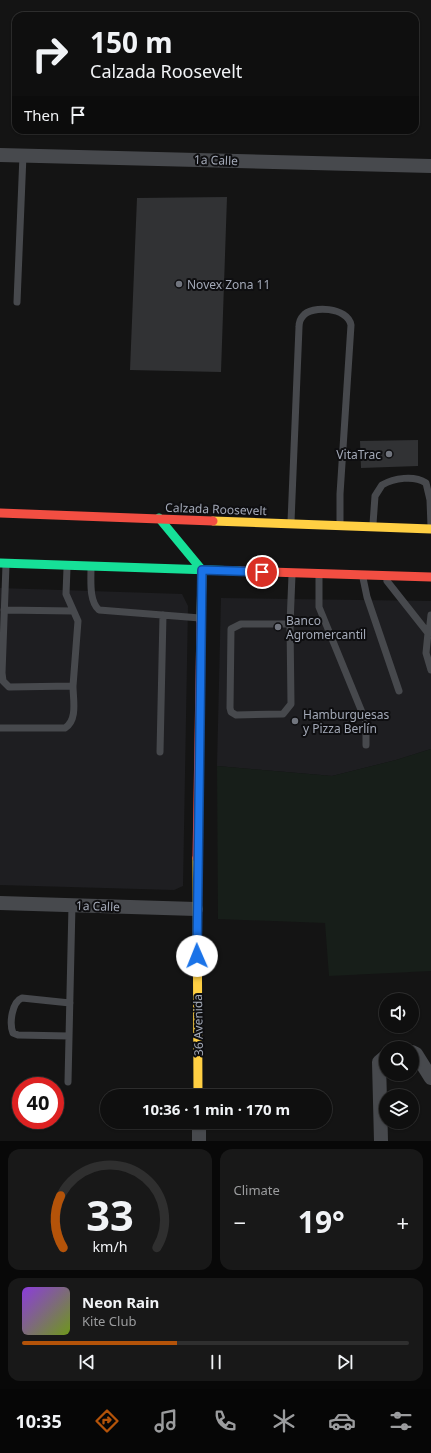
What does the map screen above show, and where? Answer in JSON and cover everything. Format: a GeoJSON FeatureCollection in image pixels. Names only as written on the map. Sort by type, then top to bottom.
{"type":"FeatureCollection","features":[{"type":"Feature","properties":{"kind":"main road","name":"Calzada Roosevelt"},"geometry":{"type":"LineString","coordinates":[[0,513],[431,529]]}},
{"type":"Feature","properties":{"kind":"main road"},"geometry":{"type":"LineString","coordinates":[[159,518],[202,570]]}},
{"type":"Feature","properties":{"kind":"main road"},"geometry":{"type":"LineString","coordinates":[[3,563],[431,577]]}},
{"type":"Feature","properties":{"kind":"main road","name":"36 Avenida"},"geometry":{"type":"LineString","coordinates":[[198,1089],[196,909],[202,570]]}},
{"type":"Feature","properties":{"kind":"street","name":"1a Calle"},"geometry":{"type":"LineString","coordinates":[[0,155],[431,166]]}},
{"type":"Feature","properties":{"kind":"street","name":"1a Calle"},"geometry":{"type":"LineString","coordinates":[[0,902],[196,909]]}},
{"type":"Feature","properties":{"kind":"street"},"geometry":{"type":"LineString","coordinates":[[419,1059],[431,1078]]}},
{"type":"Feature","properties":{"kind":"street"},"geometry":{"type":"LineString","coordinates":[[379,1081],[381,1141]]}},
{"type":"Feature","properties":{"kind":"street"},"geometry":{"type":"LineString","coordinates":[[199,1129],[199,1141]]}},
{"type":"Feature","properties":{"kind":"lane"},"geometry":{"type":"LineString","coordinates":[[17,302],[23,155]]}},
{"type":"Feature","properties":{"kind":"lane"},"geometry":{"type":"LineString","coordinates":[[291,524],[299,328],[302,316],[309,312],[325,310],[343,313],[347,316],[351,325],[340,494],[340,526]]}},
{"type":"Feature","properties":{"kind":"lane"},"geometry":{"type":"LineString","coordinates":[[373,527],[375,500],[378,489],[387,482],[403,479],[421,480],[426,483],[430,500],[431,526]]}},
{"type":"Feature","properties":{"kind":"lane"},"geometry":{"type":"LineString","coordinates":[[3,563],[4,610],[2,673],[5,684],[9,687],[73,686]]}},
{"type":"Feature","properties":{"kind":"lane"},"geometry":{"type":"LineString","coordinates":[[0,728],[65,728],[70,725],[73,720],[73,686],[78,622],[66,594],[67,565]]}},
{"type":"Feature","properties":{"kind":"lane"},"geometry":{"type":"LineString","coordinates":[[91,566],[94,606],[99,610],[201,618]]}},
{"type":"Feature","properties":{"kind":"lane"},"geometry":{"type":"LineString","coordinates":[[290,624],[241,624],[231,629],[231,712],[236,715],[283,714],[288,710],[290,704],[290,624],[292,573]]}},
{"type":"Feature","properties":{"kind":"lane"},"geometry":{"type":"LineString","coordinates":[[319,574],[319,607],[366,722],[366,745]]}},
{"type":"Feature","properties":{"kind":"lane"},"geometry":{"type":"LineString","coordinates":[[363,575],[367,597],[399,691]]}},
{"type":"Feature","properties":{"kind":"lane"},"geometry":{"type":"LineString","coordinates":[[383,576],[430,633]]}},
{"type":"Feature","properties":{"kind":"lane"},"geometry":{"type":"LineString","coordinates":[[4,610],[73,611]]}},
{"type":"Feature","properties":{"kind":"lane"},"geometry":{"type":"LineString","coordinates":[[160,752],[163,615]]}},
{"type":"Feature","properties":{"kind":"lane"},"geometry":{"type":"LineString","coordinates":[[431,615],[430,633],[426,653],[431,670]]}},
{"type":"Feature","properties":{"kind":"lane"},"geometry":{"type":"LineString","coordinates":[[68,1082],[72,905]]}},
{"type":"Feature","properties":{"kind":"lane"},"geometry":{"type":"LineString","coordinates":[[69,1036],[18,1035],[13,1033],[11,1028],[15,1003],[22,998],[70,1003]]}},
{"type":"Feature","properties":{"kind":"shaded area"},"geometry":{"type":"Polygon","coordinates":[[[0,588],[182,594],[188,606],[183,886],[174,890],[0,885],[0,588]]]}},
{"type":"Feature","properties":{"kind":"shaded area"},"geometry":{"type":"Polygon","coordinates":[[[221,598],[431,601],[431,749],[396,760],[332,776],[217,766],[221,598]]]}},
{"type":"Feature","properties":{"kind":"shaded area"},"geometry":{"type":"Polygon","coordinates":[[[431,749],[431,971],[329,976],[325,923],[218,919],[217,766],[332,776],[396,760],[431,749]]]}},
{"type":"Feature","properties":{"kind":"building","name":"Novex Zona 11"},"geometry":{"type":"Polygon","coordinates":[[[227,197],[221,372],[130,370],[137,198],[227,197]]]}},
{"type":"Feature","properties":{"kind":"building","name":"VitaTrac"},"geometry":{"type":"Polygon","coordinates":[[[418,440],[418,466],[361,468],[360,441],[418,440]]]}},
{"type":"Feature","properties":{"kind":"traffic: fast"},"geometry":{"type":"LineString","coordinates":[[159,518],[202,570]]}},
{"type":"Feature","properties":{"kind":"traffic: fast"},"geometry":{"type":"LineString","coordinates":[[0,563],[240,571]]}},
{"type":"Feature","properties":{"kind":"traffic: slow"},"geometry":{"type":"LineString","coordinates":[[213,521],[431,529]]}},
{"type":"Feature","properties":{"kind":"traffic: slow"},"geometry":{"type":"LineString","coordinates":[[201,621],[202,570]]}},
{"type":"Feature","properties":{"kind":"traffic: slow"},"geometry":{"type":"LineString","coordinates":[[197,858],[198,1089]]}},
{"type":"Feature","properties":{"kind":"traffic: jam"},"geometry":{"type":"LineString","coordinates":[[0,513],[213,521]]}},
{"type":"Feature","properties":{"kind":"traffic: jam"},"geometry":{"type":"LineString","coordinates":[[240,571],[431,577]]}},
{"type":"Feature","properties":{"kind":"traffic: jam"},"geometry":{"type":"LineString","coordinates":[[197,858],[201,621]]}},
{"type":"Feature","properties":{"kind":"place","name":"Novex Zona 11"},"geometry":{"type":"Point","coordinates":[179,284]}},
{"type":"Feature","properties":{"kind":"place","name":"VitaTrac"},"geometry":{"type":"Point","coordinates":[389,454]}},
{"type":"Feature","properties":{"kind":"place","name":"Banco Agromercantil"},"geometry":{"type":"Point","coordinates":[278,627]}},
{"type":"Feature","properties":{"kind":"place","name":"Hamburguesas y Pizza Berlín"},"geometry":{"type":"Point","coordinates":[295,721]}},
{"type":"Feature","properties":{"kind":"route"},"geometry":{"type":"LineString","coordinates":[[197,956],[196,909],[202,570],[262,572]]}}]}
